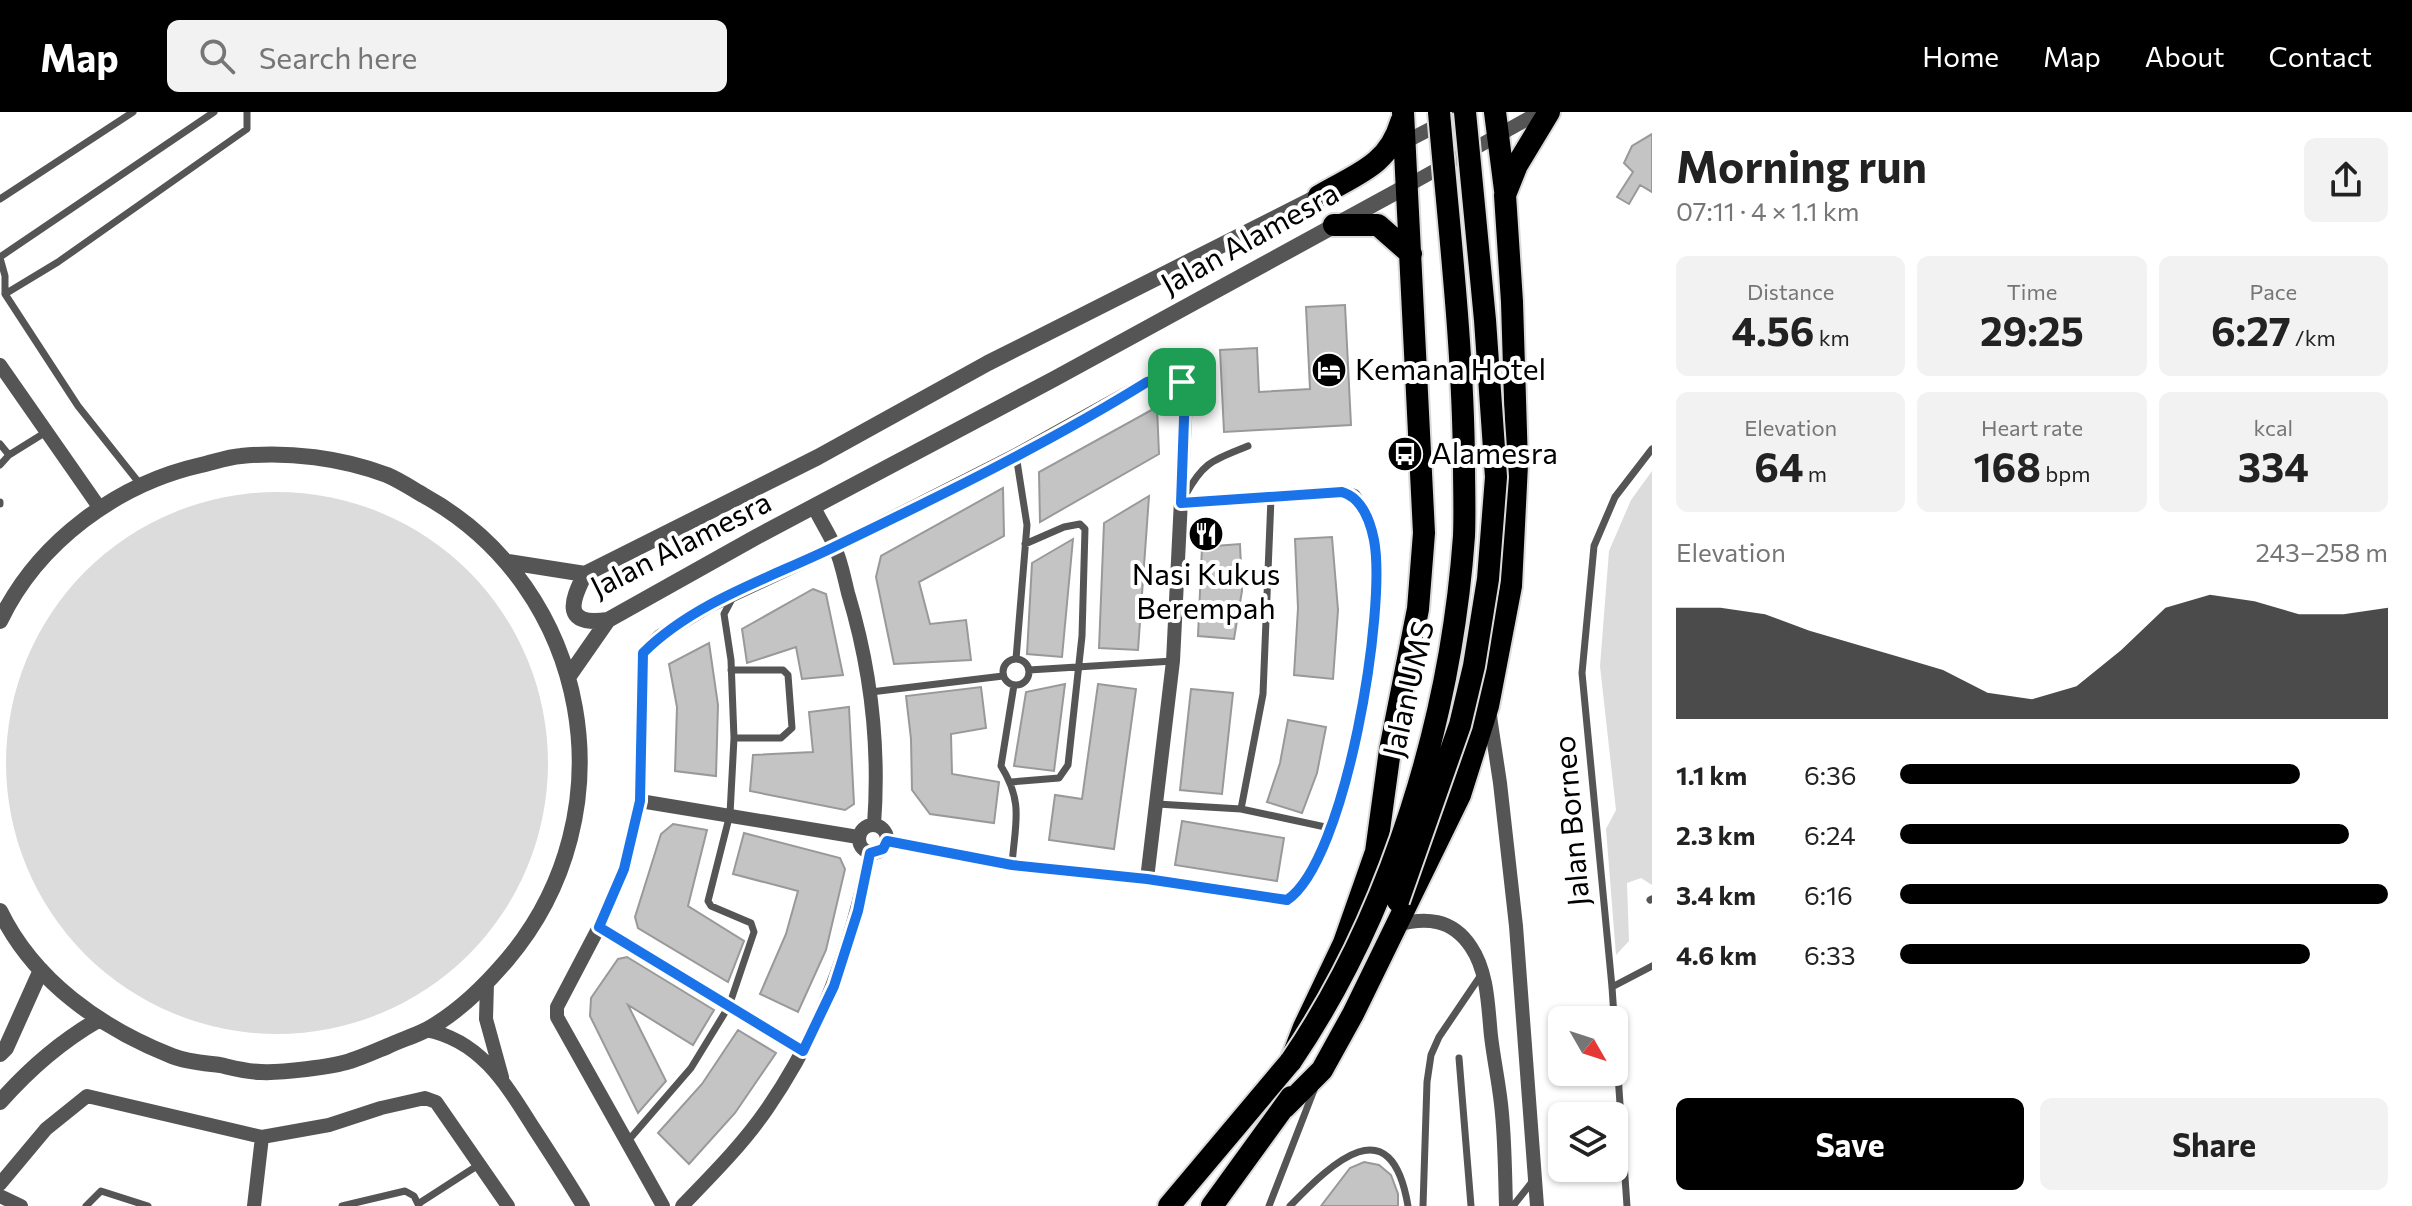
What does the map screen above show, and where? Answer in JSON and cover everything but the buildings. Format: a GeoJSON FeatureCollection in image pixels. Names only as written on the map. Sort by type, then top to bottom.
{"type":"FeatureCollection","features":[{"type":"Feature","properties":{"kind":"highway","name":"Jalan UMS"},"geometry":{"type":"LineString","coordinates":[[1169,1206],[1291,1061],[1333,992],[1387,877],[1417,788],[1442,698],[1456,620],[1464,533],[1463,386],[1439,112]]}},
{"type":"Feature","properties":{"kind":"highway","name":"Jalan UMS"},"geometry":{"type":"LineString","coordinates":[[1212,1206],[1285,1107],[1340,1020],[1398,901],[1460,725],[1474,666],[1488,579],[1496,477],[1485,320],[1464,112]]}},
{"type":"Feature","properties":{"kind":"highway"},"geometry":{"type":"LineString","coordinates":[[1505,195],[1517,165],[1549,112]]}},
{"type":"Feature","properties":{"kind":"highway"},"geometry":{"type":"LineString","coordinates":[[1291,1061],[1344,943],[1376,852],[1390,750],[1418,609],[1424,533],[1404,113]]}},
{"type":"Feature","properties":{"kind":"highway"},"geometry":{"type":"LineString","coordinates":[[1319,196],[1382,159],[1396,139],[1404,113]]}},
{"type":"Feature","properties":{"kind":"highway"},"geometry":{"type":"LineString","coordinates":[[1285,1107],[1322,1070],[1353,1014],[1460,795],[1488,706],[1511,586],[1517,464],[1512,302],[1497,123]]}},
{"type":"Feature","properties":{"kind":"highway"},"geometry":{"type":"LineString","coordinates":[[1334,225],[1378,225],[1411,254]]}},
{"type":"Feature","properties":{"kind":"street"},"geometry":{"type":"LineString","coordinates":[[1405,142],[1464,112]]}},
{"type":"Feature","properties":{"kind":"street"},"geometry":{"type":"LineString","coordinates":[[1407,186],[1497,123],[1540,112]]}},
{"type":"Feature","properties":{"kind":"street","name":"Jalan Alamesra"},"geometry":{"type":"LineString","coordinates":[[1319,196],[988,363],[818,457],[585,574],[575,593],[573,611],[579,617],[595,622],[608,620],[1407,186]]}},
{"type":"Feature","properties":{"kind":"street"},"geometry":{"type":"LineString","coordinates":[[0,365],[99,507]]}},
{"type":"Feature","properties":{"kind":"street"},"geometry":{"type":"LineString","coordinates":[[663,1206],[557,1017],[560,997],[599,927],[624,869],[640,801],[643,653],[660,636],[709,606],[835,547],[1016,455],[1147,382],[1166,376],[1182,382],[1186,399],[1173,661],[1147,879]]}},
{"type":"Feature","properties":{"kind":"street"},"geometry":{"type":"LineString","coordinates":[[0,621],[9,602],[49,550],[99,507],[166,473],[239,456],[315,456],[387,475],[453,511],[508,562],[534,597],[554,635],[569,676],[579,730],[580,758],[580,786],[571,840],[552,893],[523,941],[487,983],[458,1009],[426,1030],[346,1063],[260,1072],[175,1057],[98,1020],[77,1005],[41,970],[0,911]]}},
{"type":"Feature","properties":{"kind":"street"},"geometry":{"type":"LineString","coordinates":[[887,841],[1012,865],[1147,879],[1287,900],[1296,894],[1321,853],[1343,793],[1368,688],[1376,576],[1375,542],[1370,524],[1354,496],[1342,492],[1181,503]]}},
{"type":"Feature","properties":{"kind":"street"},"geometry":{"type":"LineString","coordinates":[[814,507],[835,547],[861,637],[871,692],[877,786],[874,825]]}},
{"type":"Feature","properties":{"kind":"street"},"geometry":{"type":"LineString","coordinates":[[508,562],[585,574]]}},
{"type":"Feature","properties":{"kind":"street"},"geometry":{"type":"LineString","coordinates":[[569,676],[608,620]]}},
{"type":"Feature","properties":{"kind":"street"},"geometry":{"type":"LineString","coordinates":[[1488,706],[1516,926],[1537,1206]]}},
{"type":"Feature","properties":{"kind":"street"},"geometry":{"type":"LineString","coordinates":[[640,801],[858,837]]}},
{"type":"Feature","properties":{"kind":"street"},"geometry":{"type":"LineString","coordinates":[[870,853],[860,845],[858,837],[862,829],[874,825]]}},
{"type":"Feature","properties":{"kind":"street"},"geometry":{"type":"LineString","coordinates":[[870,853],[883,849],[887,841],[885,832],[874,825]]}},
{"type":"Feature","properties":{"kind":"street"},"geometry":{"type":"LineString","coordinates":[[682,1206],[726,1160],[767,1110],[803,1051],[834,986],[858,911],[870,853]]}},
{"type":"Feature","properties":{"kind":"street"},"geometry":{"type":"LineString","coordinates":[[1396,925],[1434,919],[1456,932],[1472,947],[1489,1007],[1503,1118],[1506,1206]]}},
{"type":"Feature","properties":{"kind":"street"},"geometry":{"type":"LineString","coordinates":[[0,1054],[6,1048],[41,970]]}},
{"type":"Feature","properties":{"kind":"street"},"geometry":{"type":"LineString","coordinates":[[487,983],[486,1019],[502,1077]]}},
{"type":"Feature","properties":{"kind":"street"},"geometry":{"type":"LineString","coordinates":[[0,1102],[28,1070],[68,1038],[98,1020]]}},
{"type":"Feature","properties":{"kind":"street"},"geometry":{"type":"LineString","coordinates":[[426,1030],[444,1033],[461,1043],[502,1077],[583,1206]]}},
{"type":"Feature","properties":{"kind":"street"},"geometry":{"type":"LineString","coordinates":[[0,1184],[46,1129],[87,1096],[262,1137],[329,1125],[425,1098],[436,1102],[508,1206]]}},
{"type":"Feature","properties":{"kind":"street"},"geometry":{"type":"LineString","coordinates":[[254,1206],[262,1137]]}},
{"type":"Feature","properties":{"kind":"street"},"geometry":{"type":"LineString","coordinates":[[0,1196],[21,1206]]}},
{"type":"Feature","properties":{"kind":"lane"},"geometry":{"type":"LineString","coordinates":[[0,199],[133,112]]}},
{"type":"Feature","properties":{"kind":"lane"},"geometry":{"type":"LineString","coordinates":[[141,486],[78,406],[5,294],[5,276],[0,257],[214,112]]}},
{"type":"Feature","properties":{"kind":"lane"},"geometry":{"type":"LineString","coordinates":[[5,294],[58,262],[247,129],[247,112]]}},
{"type":"Feature","properties":{"kind":"lane"},"geometry":{"type":"LineString","coordinates":[[0,465],[9,455],[46,432]]}},
{"type":"Feature","properties":{"kind":"lane"},"geometry":{"type":"LineString","coordinates":[[0,444],[9,455]]}},
{"type":"Feature","properties":{"kind":"lane"},"geometry":{"type":"LineString","coordinates":[[1181,503],[1198,471],[1248,446]]}},
{"type":"Feature","properties":{"kind":"lane","name":"Jalan Borneo"},"geometry":{"type":"LineString","coordinates":[[1627,1206],[1612,987],[1582,673],[1594,546],[1615,497],[1652,449]]}},
{"type":"Feature","properties":{"kind":"lane"},"geometry":{"type":"LineString","coordinates":[[1016,455],[1027,523],[1016,659]]}},
{"type":"Feature","properties":{"kind":"lane"},"geometry":{"type":"LineString","coordinates":[[1241,809],[1263,694],[1271,497]]}},
{"type":"Feature","properties":{"kind":"lane"},"geometry":{"type":"LineString","coordinates":[[1011,782],[1059,778],[1064,774],[1068,765],[1080,667],[1085,529],[1080,524],[1064,527],[1025,544]]}},
{"type":"Feature","properties":{"kind":"lane"},"geometry":{"type":"LineString","coordinates":[[627,1142],[691,1068],[729,1006],[754,927],[709,904],[730,814],[734,738],[731,670],[724,614],[737,593]]}},
{"type":"Feature","properties":{"kind":"lane"},"geometry":{"type":"LineString","coordinates":[[1016,659],[1023,661],[1029,670],[1025,681],[1014,685],[1003,676],[1004,666],[1016,659]]}},
{"type":"Feature","properties":{"kind":"lane"},"geometry":{"type":"LineString","coordinates":[[1029,670],[1173,661]]}},
{"type":"Feature","properties":{"kind":"lane"},"geometry":{"type":"LineString","coordinates":[[731,670],[783,670],[788,675],[792,728],[781,738],[734,738]]}},
{"type":"Feature","properties":{"kind":"lane"},"geometry":{"type":"LineString","coordinates":[[871,692],[1003,676]]}},
{"type":"Feature","properties":{"kind":"lane"},"geometry":{"type":"LineString","coordinates":[[1012,865],[1017,800],[1001,766],[1014,685]]}},
{"type":"Feature","properties":{"kind":"lane"},"geometry":{"type":"LineString","coordinates":[[1157,804],[1241,809],[1330,828]]}},
{"type":"Feature","properties":{"kind":"lane"},"geometry":{"type":"LineString","coordinates":[[599,927],[803,1051]]}},
{"type":"Feature","properties":{"kind":"lane"},"geometry":{"type":"LineString","coordinates":[[1612,987],[1652,966]]}},
{"type":"Feature","properties":{"kind":"lane"},"geometry":{"type":"LineString","coordinates":[[1423,1206],[1427,1082],[1431,1055],[1439,1037],[1482,974]]}},
{"type":"Feature","properties":{"kind":"lane"},"geometry":{"type":"LineString","coordinates":[[1459,1058],[1471,1206]]}},
{"type":"Feature","properties":{"kind":"lane"},"geometry":{"type":"LineString","coordinates":[[1269,1206],[1322,1070]]}},
{"type":"Feature","properties":{"kind":"lane"},"geometry":{"type":"LineString","coordinates":[[1290,1206],[1338,1161],[1355,1152],[1375,1149],[1388,1158],[1398,1171],[1406,1190],[1408,1206]]}},
{"type":"Feature","properties":{"kind":"lane"},"geometry":{"type":"LineString","coordinates":[[342,1206],[405,1191],[414,1196],[419,1205],[480,1164]]}},
{"type":"Feature","properties":{"kind":"lane"},"geometry":{"type":"LineString","coordinates":[[1513,1206],[1534,1181]]}},
{"type":"Feature","properties":{"kind":"lane"},"geometry":{"type":"LineString","coordinates":[[86,1206],[101,1191],[148,1206]]}},
{"type":"Feature","properties":{"kind":"shaded area"},"geometry":{"type":"Polygon","coordinates":[[[1652,471],[1652,885],[1641,878],[1627,883],[1629,941],[1616,955],[1606,829],[1616,810],[1600,666],[1609,551],[1631,500],[1652,471]]]}},
{"type":"Feature","properties":{"kind":"shaded area"},"geometry":{"type":"Polygon","coordinates":[[[277,492],[330,497],[381,513],[428,538],[469,571],[502,612],[527,659],[543,710],[548,763],[543,816],[527,867],[502,914],[469,955],[428,988],[381,1013],[330,1029],[277,1034],[224,1029],[173,1013],[126,988],[85,955],[52,914],[27,867],[11,816],[6,763],[11,710],[27,659],[52,612],[85,571],[126,538],[173,513],[224,497],[277,492]]]}},
{"type":"Feature","properties":{"kind":"place","name":"Kemana Hotel"},"geometry":{"type":"Point","coordinates":[1329,370]}},
{"type":"Feature","properties":{"kind":"place","name":"Alamesra"},"geometry":{"type":"Point","coordinates":[1405,454]}},
{"type":"Feature","properties":{"kind":"place","name":"Nasi Kukus Berempah"},"geometry":{"type":"Point","coordinates":[1206,534]}},
{"type":"Feature","properties":{"kind":"route"},"geometry":{"type":"LineString","coordinates":[[1166,376],[1182,382],[1186,399],[1181,503],[1342,492],[1354,496],[1360,504],[1375,542],[1376,576],[1368,688],[1343,793],[1321,853],[1296,894],[1287,900],[1147,879],[1012,865],[887,841],[879,852],[870,853],[858,911],[834,986],[803,1051],[599,927],[624,869],[640,801],[643,653],[660,636],[709,606],[835,547],[1016,455],[1147,382],[1166,376]]}}]}
